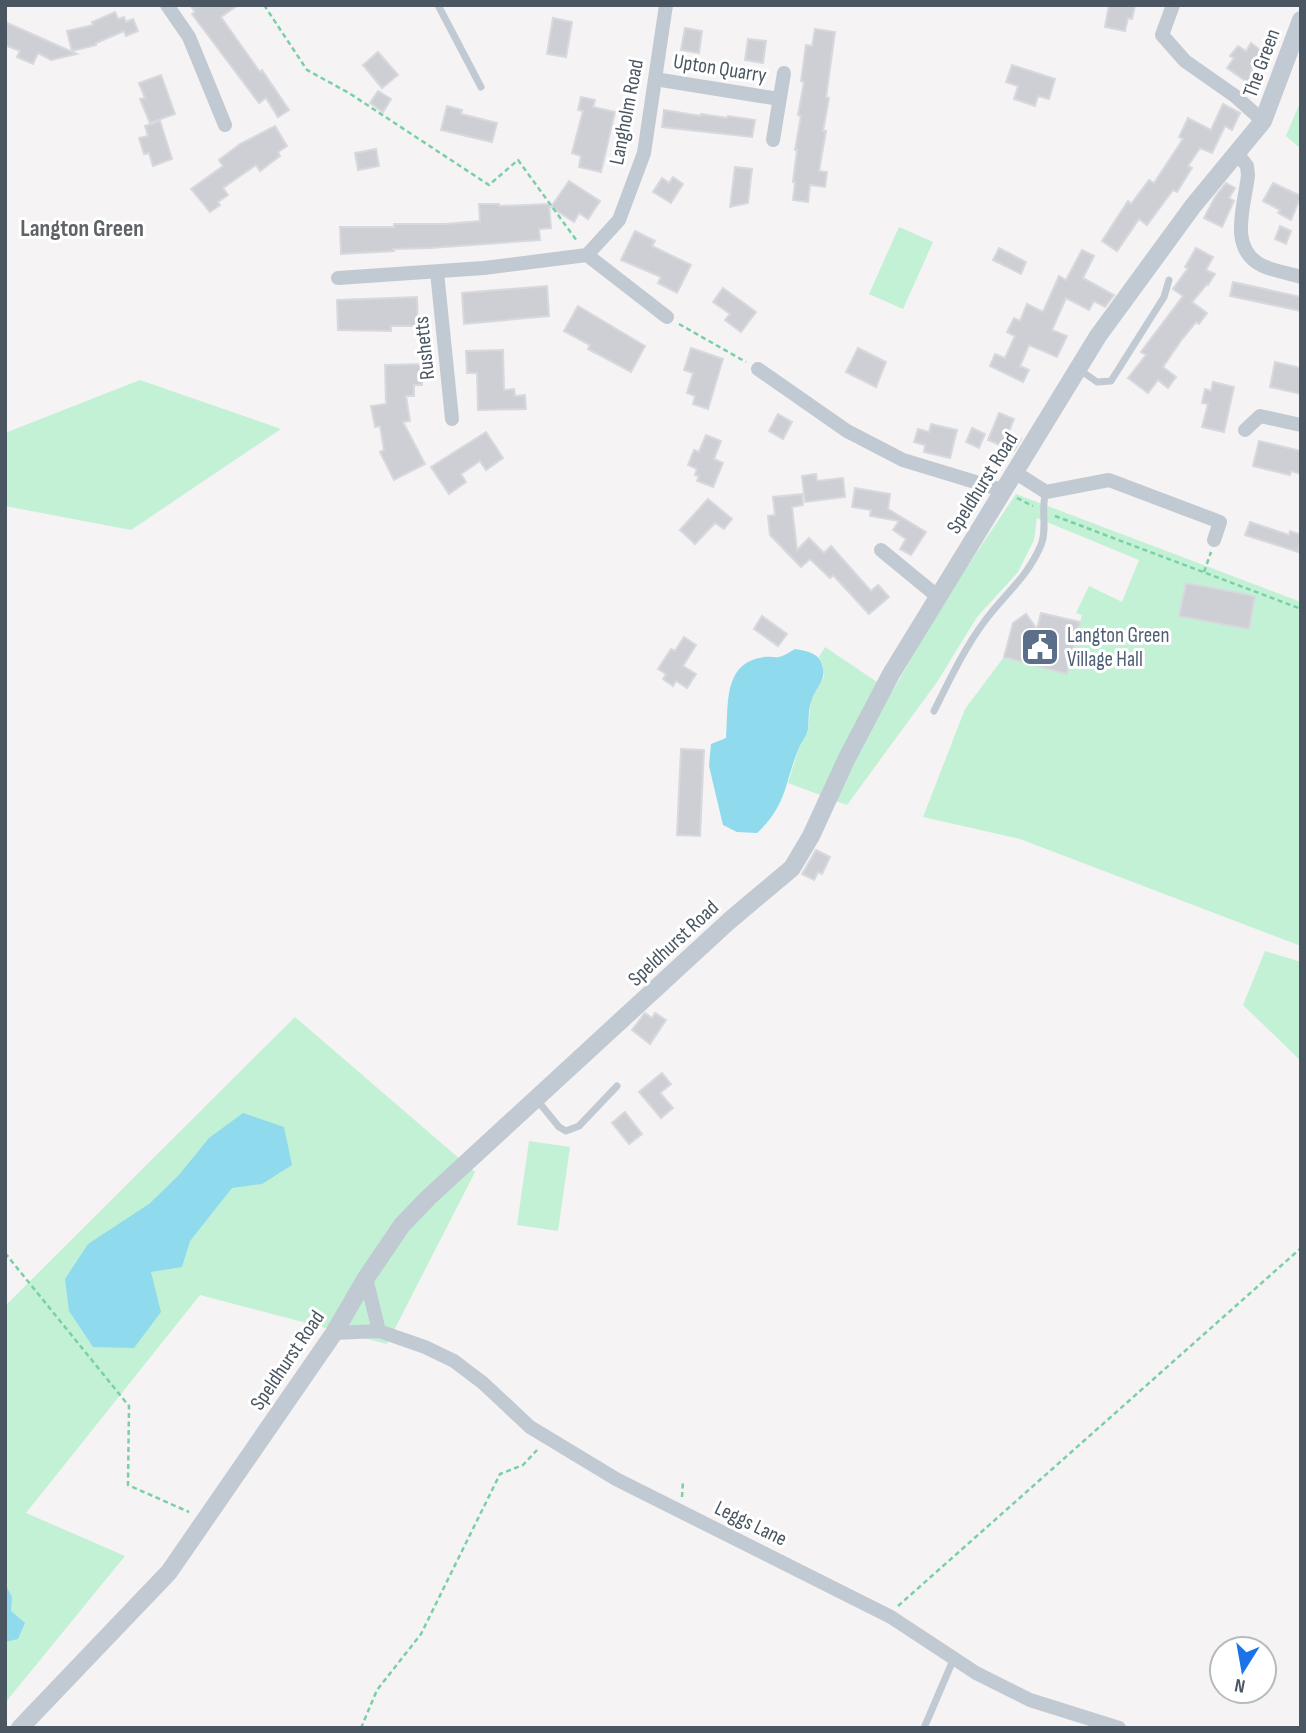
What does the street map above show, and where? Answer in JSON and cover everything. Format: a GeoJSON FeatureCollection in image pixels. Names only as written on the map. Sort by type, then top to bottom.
{"type":"FeatureCollection","features":[{"type":"Feature","properties":{"kind":"street"},"geometry":{"type":"LineString","coordinates":[[167,5],[189,37],[225,125]]}},
{"type":"Feature","properties":{"kind":"street","name":"Langholm Road"},"geometry":{"type":"LineString","coordinates":[[587,255],[619,220],[644,153],[666,5]]}},
{"type":"Feature","properties":{"kind":"street"},"geometry":{"type":"LineString","coordinates":[[1173,5],[1162,35],[1185,61],[1235,96],[1263,121]]}},
{"type":"Feature","properties":{"kind":"street","name":"The Green"},"geometry":{"type":"LineString","coordinates":[[1263,121],[1301,20]]}},
{"type":"Feature","properties":{"kind":"street","name":"Upton Quarry"},"geometry":{"type":"LineString","coordinates":[[773,140],[784,73]]}},
{"type":"Feature","properties":{"kind":"street","name":"Upton Quarry"},"geometry":{"type":"LineString","coordinates":[[655,79],[779,99]]}},
{"type":"Feature","properties":{"kind":"street","name":"Speldhurst Road"},"geometry":{"type":"LineString","coordinates":[[20,1728],[169,1572],[334,1333],[366,1278],[402,1225],[729,921],[792,868],[811,836],[865,723],[937,596],[1079,369],[1126,296],[1193,206],[1263,121]]}},
{"type":"Feature","properties":{"kind":"street"},"geometry":{"type":"LineString","coordinates":[[1237,153],[1247,166],[1248,175],[1240,232],[1242,245],[1249,256],[1260,264],[1301,277]]}},
{"type":"Feature","properties":{"kind":"street"},"geometry":{"type":"LineString","coordinates":[[338,278],[437,272],[562,260],[587,255],[667,317]]}},
{"type":"Feature","properties":{"kind":"street","name":"Rushetts"},"geometry":{"type":"LineString","coordinates":[[437,272],[452,419]]}},
{"type":"Feature","properties":{"kind":"street"},"geometry":{"type":"LineString","coordinates":[[758,369],[847,431],[903,460],[1005,491]]}},
{"type":"Feature","properties":{"kind":"street"},"geometry":{"type":"LineString","coordinates":[[1245,430],[1260,416],[1301,425]]}},
{"type":"Feature","properties":{"kind":"street"},"geometry":{"type":"LineString","coordinates":[[1016,473],[1046,492],[1110,480],[1220,522],[1214,540]]}},
{"type":"Feature","properties":{"kind":"street"},"geometry":{"type":"LineString","coordinates":[[881,550],[937,596]]}},
{"type":"Feature","properties":{"kind":"street"},"geometry":{"type":"LineString","coordinates":[[366,1278],[379,1331]]}},
{"type":"Feature","properties":{"kind":"street","name":"Leggs Lane"},"geometry":{"type":"LineString","coordinates":[[334,1333],[379,1331],[454,1360],[484,1383],[530,1427],[616,1479],[891,1617],[975,1673],[1030,1700],[1119,1728]]}},
{"type":"Feature","properties":{"kind":"lane"},"geometry":{"type":"LineString","coordinates":[[438,5],[481,87]]}},
{"type":"Feature","properties":{"kind":"lane"},"geometry":{"type":"LineString","coordinates":[[1079,369],[1097,382],[1111,381],[1118,373],[1134,340],[1164,297],[1169,279]]}},
{"type":"Feature","properties":{"kind":"lane"},"geometry":{"type":"LineString","coordinates":[[934,711],[984,621],[1024,576],[1043,542],[1042,502],[1046,492]]}},
{"type":"Feature","properties":{"kind":"lane"},"geometry":{"type":"LineString","coordinates":[[537,1100],[559,1127],[566,1131],[579,1126],[617,1086]]}},
{"type":"Feature","properties":{"kind":"lane"},"geometry":{"type":"LineString","coordinates":[[924,1728],[954,1658]]}},
{"type":"Feature","properties":{"kind":"path"},"geometry":{"type":"LineString","coordinates":[[264,5],[307,71],[349,93],[489,186],[518,160],[587,255]]}},
{"type":"Feature","properties":{"kind":"path"},"geometry":{"type":"LineString","coordinates":[[667,317],[758,369]]}},
{"type":"Feature","properties":{"kind":"path"},"geometry":{"type":"LineString","coordinates":[[1005,491],[1044,512],[1301,609]]}},
{"type":"Feature","properties":{"kind":"path"},"geometry":{"type":"LineString","coordinates":[[1204,572],[1214,540]]}},
{"type":"Feature","properties":{"kind":"path"},"geometry":{"type":"LineString","coordinates":[[891,1617],[898,1606],[1301,1248]]}},
{"type":"Feature","properties":{"kind":"path"},"geometry":{"type":"LineString","coordinates":[[5,1253],[130,1406],[128,1486],[206,1519]]}},
{"type":"Feature","properties":{"kind":"path"},"geometry":{"type":"LineString","coordinates":[[361,1728],[377,1690],[421,1634],[500,1474],[523,1465],[540,1447],[544,1436]]}},
{"type":"Feature","properties":{"kind":"green space"},"geometry":{"type":"Polygon","coordinates":[[[1301,100],[1301,149],[1286,136],[1301,100]]]}},
{"type":"Feature","properties":{"kind":"green space"},"geometry":{"type":"Polygon","coordinates":[[[899,227],[933,242],[903,309],[869,294],[899,227]]]}},
{"type":"Feature","properties":{"kind":"green space"},"geometry":{"type":"Polygon","coordinates":[[[140,380],[281,429],[131,530],[5,506],[5,433],[140,380]]]}},
{"type":"Feature","properties":{"kind":"green space"},"geometry":{"type":"Polygon","coordinates":[[[1016,494],[1301,602],[1301,946],[1020,839],[923,817],[965,709],[1004,657],[1067,673],[1082,615],[1076,613],[1089,586],[1122,602],[1139,560],[1037,518],[1034,540],[1018,572],[977,617],[937,682],[847,805],[788,783],[799,748],[808,731],[811,699],[824,677],[819,657],[825,647],[892,692],[944,601],[1016,494]],[[1186,583],[1180,615],[1249,629],[1255,596],[1186,583]]]}},
{"type":"Feature","properties":{"kind":"green space"},"geometry":{"type":"Polygon","coordinates":[[[1265,951],[1301,962],[1301,1061],[1243,1005],[1265,951]]]}},
{"type":"Feature","properties":{"kind":"green space"},"geometry":{"type":"Polygon","coordinates":[[[295,1017],[475,1172],[387,1344],[200,1295],[26,1513],[125,1556],[5,1703],[5,1306],[295,1017]]]}},
{"type":"Feature","properties":{"kind":"green space"},"geometry":{"type":"Polygon","coordinates":[[[529,1141],[570,1147],[558,1231],[517,1225],[529,1141]]]}},
{"type":"Feature","properties":{"kind":"water"},"geometry":{"type":"Polygon","coordinates":[[[795,649],[816,656],[823,668],[823,677],[810,705],[807,732],[775,812],[757,833],[737,832],[723,825],[709,766],[711,744],[726,738],[730,690],[739,670],[759,658],[779,657],[795,649]]]}},
{"type":"Feature","properties":{"kind":"water"},"geometry":{"type":"Polygon","coordinates":[[[243,1113],[284,1127],[292,1165],[262,1184],[232,1188],[190,1241],[182,1267],[151,1272],[161,1312],[134,1348],[93,1347],[69,1311],[65,1279],[88,1244],[149,1204],[178,1176],[209,1138],[243,1113]]]}},
{"type":"Feature","properties":{"kind":"water"},"geometry":{"type":"Polygon","coordinates":[[[5,1584],[12,1597],[11,1611],[25,1623],[18,1639],[5,1642],[5,1584]]]}},
{"type":"Feature","properties":{"kind":"building"},"geometry":{"type":"Polygon","coordinates":[[[190,5],[238,5],[221,17],[289,110],[278,117],[266,98],[259,103],[192,14],[195,12],[190,5]]]}},
{"type":"Feature","properties":{"kind":"building"},"geometry":{"type":"Polygon","coordinates":[[[1109,5],[1135,5],[1132,19],[1128,18],[1125,31],[1105,27],[1109,5]]]}},
{"type":"Feature","properties":{"kind":"building"},"geometry":{"type":"Polygon","coordinates":[[[115,12],[118,19],[124,17],[126,22],[133,19],[138,31],[126,36],[124,31],[96,45],[72,51],[67,31],[93,25],[92,22],[115,12]]]}},
{"type":"Feature","properties":{"kind":"building"},"geometry":{"type":"Polygon","coordinates":[[[553,18],[572,22],[566,57],[547,54],[553,18]]]}},
{"type":"Feature","properties":{"kind":"building"},"geometry":{"type":"Polygon","coordinates":[[[5,22],[77,54],[51,60],[38,53],[33,64],[17,57],[20,51],[5,45],[5,22]]]}},
{"type":"Feature","properties":{"kind":"building"},"geometry":{"type":"Polygon","coordinates":[[[685,28],[702,31],[699,53],[681,50],[685,28]]]}},
{"type":"Feature","properties":{"kind":"building"},"geometry":{"type":"Polygon","coordinates":[[[815,29],[835,32],[826,97],[829,98],[823,131],[826,131],[819,171],[827,172],[825,187],[810,185],[808,202],[793,200],[793,182],[806,45],[812,46],[815,29]]]}},
{"type":"Feature","properties":{"kind":"building"},"geometry":{"type":"Polygon","coordinates":[[[748,39],[766,41],[763,63],[745,60],[748,39]]]}},
{"type":"Feature","properties":{"kind":"building"},"geometry":{"type":"Polygon","coordinates":[[[1251,43],[1263,52],[1251,70],[1254,72],[1247,82],[1227,68],[1234,58],[1230,56],[1238,46],[1246,51],[1251,43]]]}},
{"type":"Feature","properties":{"kind":"building"},"geometry":{"type":"Polygon","coordinates":[[[378,52],[398,75],[382,88],[363,65],[378,52]]]}},
{"type":"Feature","properties":{"kind":"building"},"geometry":{"type":"Polygon","coordinates":[[[1012,65],[1055,79],[1049,99],[1038,96],[1035,106],[1014,99],[1018,86],[1006,82],[1012,65]]]}},
{"type":"Feature","properties":{"kind":"building"},"geometry":{"type":"Polygon","coordinates":[[[161,75],[175,114],[150,123],[140,99],[145,98],[139,83],[161,75]]]}},
{"type":"Feature","properties":{"kind":"building"},"geometry":{"type":"Polygon","coordinates":[[[378,91],[391,99],[383,112],[370,103],[378,91]]]}},
{"type":"Feature","properties":{"kind":"building"},"geometry":{"type":"Polygon","coordinates":[[[581,97],[595,100],[593,107],[615,112],[601,172],[579,167],[581,156],[572,153],[583,111],[578,110],[581,97]]]}},
{"type":"Feature","properties":{"kind":"building"},"geometry":{"type":"Polygon","coordinates":[[[1223,104],[1240,113],[1232,130],[1225,126],[1212,153],[1200,148],[1188,166],[1192,168],[1177,192],[1173,190],[1147,225],[1139,219],[1117,251],[1102,241],[1128,201],[1131,204],[1149,180],[1154,183],[1183,139],[1179,137],[1188,118],[1211,130],[1223,104]]]}},
{"type":"Feature","properties":{"kind":"building"},"geometry":{"type":"Polygon","coordinates":[[[447,106],[462,110],[461,114],[497,123],[492,142],[441,130],[447,106]]]}},
{"type":"Feature","properties":{"kind":"building"},"geometry":{"type":"Polygon","coordinates":[[[664,110],[755,120],[752,137],[662,127],[664,110]]]}},
{"type":"Feature","properties":{"kind":"building"},"geometry":{"type":"Polygon","coordinates":[[[160,121],[172,159],[153,166],[149,153],[144,154],[139,138],[148,136],[145,126],[160,121]]]}},
{"type":"Feature","properties":{"kind":"building"},"geometry":{"type":"Polygon","coordinates":[[[275,126],[287,146],[278,152],[280,156],[260,171],[256,165],[223,188],[228,195],[210,212],[191,189],[223,166],[219,160],[240,144],[275,126]]]}},
{"type":"Feature","properties":{"kind":"building"},"geometry":{"type":"Polygon","coordinates":[[[376,149],[379,166],[358,170],[355,153],[376,149]]]}},
{"type":"Feature","properties":{"kind":"building"},"geometry":{"type":"Polygon","coordinates":[[[735,167],[752,169],[748,203],[730,207],[735,167]]]}},
{"type":"Feature","properties":{"kind":"building"},"geometry":{"type":"Polygon","coordinates":[[[673,177],[683,184],[671,203],[653,192],[662,178],[669,183],[673,177]]]}},
{"type":"Feature","properties":{"kind":"building"},"geometry":{"type":"Polygon","coordinates":[[[569,181],[600,201],[588,219],[579,213],[574,222],[551,207],[569,181]]]}},
{"type":"Feature","properties":{"kind":"building"},"geometry":{"type":"Polygon","coordinates":[[[1226,183],[1235,188],[1229,198],[1234,201],[1222,227],[1204,218],[1226,183]]]}},
{"type":"Feature","properties":{"kind":"building"},"geometry":{"type":"Polygon","coordinates":[[[1273,183],[1301,196],[1291,220],[1263,201],[1273,183]]]}},
{"type":"Feature","properties":{"kind":"building"},"geometry":{"type":"Polygon","coordinates":[[[479,204],[549,204],[551,228],[539,229],[540,240],[341,254],[340,227],[394,227],[394,224],[480,221],[479,204]]]}},
{"type":"Feature","properties":{"kind":"building"},"geometry":{"type":"Polygon","coordinates":[[[1280,226],[1291,231],[1286,244],[1275,239],[1280,226]]]}},
{"type":"Feature","properties":{"kind":"building"},"geometry":{"type":"Polygon","coordinates":[[[635,231],[655,241],[652,246],[691,265],[677,293],[658,283],[661,277],[621,260],[635,231]]]}},
{"type":"Feature","properties":{"kind":"building"},"geometry":{"type":"Polygon","coordinates":[[[999,248],[1026,262],[1021,274],[993,260],[999,248]]]}},
{"type":"Feature","properties":{"kind":"building"},"geometry":{"type":"Polygon","coordinates":[[[1196,248],[1213,257],[1206,270],[1215,274],[1192,302],[1207,313],[1182,339],[1163,367],[1176,377],[1168,388],[1158,380],[1148,393],[1128,378],[1146,355],[1141,352],[1183,296],[1173,289],[1188,268],[1185,267],[1196,248]]]}},
{"type":"Feature","properties":{"kind":"building"},"geometry":{"type":"Polygon","coordinates":[[[1082,250],[1094,256],[1083,278],[1114,295],[1105,307],[1094,301],[1089,310],[1066,298],[1052,330],[1067,336],[1057,357],[1029,345],[1020,366],[1029,370],[1023,382],[990,366],[995,354],[1005,358],[1015,336],[1007,332],[1014,318],[1020,321],[1027,304],[1043,312],[1059,276],[1066,280],[1082,250]]]}},
{"type":"Feature","properties":{"kind":"building"},"geometry":{"type":"Polygon","coordinates":[[[1233,282],[1301,297],[1301,311],[1230,296],[1233,282]]]}},
{"type":"Feature","properties":{"kind":"building"},"geometry":{"type":"Polygon","coordinates":[[[547,286],[549,316],[464,324],[462,293],[547,286]]]}},
{"type":"Feature","properties":{"kind":"building"},"geometry":{"type":"Polygon","coordinates":[[[723,288],[756,312],[741,332],[725,320],[730,314],[713,302],[723,288]]]}},
{"type":"Feature","properties":{"kind":"building"},"geometry":{"type":"Polygon","coordinates":[[[417,297],[418,326],[391,326],[391,331],[338,330],[337,300],[417,297]]]}},
{"type":"Feature","properties":{"kind":"building"},"geometry":{"type":"Polygon","coordinates":[[[578,306],[645,346],[631,372],[588,349],[590,345],[564,331],[578,306]]]}},
{"type":"Feature","properties":{"kind":"building"},"geometry":{"type":"Polygon","coordinates":[[[691,348],[723,359],[708,409],[693,404],[695,396],[687,393],[693,373],[684,370],[691,348]]]}},
{"type":"Feature","properties":{"kind":"building"},"geometry":{"type":"Polygon","coordinates":[[[858,348],[886,362],[876,387],[846,372],[858,348]]]}},
{"type":"Feature","properties":{"kind":"building"},"geometry":{"type":"Polygon","coordinates":[[[503,350],[504,390],[514,389],[515,396],[525,395],[526,409],[478,410],[477,373],[467,373],[466,351],[503,350]]]}},
{"type":"Feature","properties":{"kind":"building"},"geometry":{"type":"Polygon","coordinates":[[[1275,362],[1301,368],[1301,394],[1270,387],[1275,362]]]}},
{"type":"Feature","properties":{"kind":"building"},"geometry":{"type":"Polygon","coordinates":[[[422,364],[422,385],[414,385],[414,396],[406,396],[410,421],[403,422],[425,464],[394,480],[380,452],[384,450],[380,426],[375,427],[371,406],[386,404],[385,365],[422,364]]]}},
{"type":"Feature","properties":{"kind":"building"},"geometry":{"type":"Polygon","coordinates":[[[1213,382],[1234,387],[1224,432],[1202,427],[1208,404],[1202,403],[1205,389],[1211,391],[1213,382]]]}},
{"type":"Feature","properties":{"kind":"building"},"geometry":{"type":"Polygon","coordinates":[[[999,413],[1014,419],[1008,434],[1021,439],[1014,451],[988,440],[999,413]]]}},
{"type":"Feature","properties":{"kind":"building"},"geometry":{"type":"Polygon","coordinates":[[[778,414],[792,422],[783,439],[769,431],[778,414]]]}},
{"type":"Feature","properties":{"kind":"building"},"geometry":{"type":"Polygon","coordinates":[[[931,424],[957,430],[950,458],[924,452],[925,445],[914,442],[918,429],[929,432],[931,424]]]}},
{"type":"Feature","properties":{"kind":"building"},"geometry":{"type":"Polygon","coordinates":[[[972,428],[985,434],[979,448],[966,442],[972,428]]]}},
{"type":"Feature","properties":{"kind":"building"},"geometry":{"type":"Polygon","coordinates":[[[486,432],[503,458],[486,470],[480,461],[461,474],[466,482],[449,494],[431,467],[486,432]]]}},
{"type":"Feature","properties":{"kind":"building"},"geometry":{"type":"Polygon","coordinates":[[[706,435],[721,441],[714,459],[723,463],[713,487],[697,481],[697,469],[688,465],[694,450],[699,452],[706,435]]]}},
{"type":"Feature","properties":{"kind":"building"},"geometry":{"type":"Polygon","coordinates":[[[1259,441],[1301,451],[1301,474],[1291,471],[1290,475],[1253,466],[1259,441]]]}},
{"type":"Feature","properties":{"kind":"building"},"geometry":{"type":"Polygon","coordinates":[[[816,474],[817,481],[843,478],[845,497],[805,502],[802,476],[816,474]]]}},
{"type":"Feature","properties":{"kind":"building"},"geometry":{"type":"Polygon","coordinates":[[[855,488],[890,494],[888,509],[926,532],[911,555],[900,549],[906,539],[893,530],[899,521],[870,516],[871,510],[852,507],[855,488]]]}},
{"type":"Feature","properties":{"kind":"building"},"geometry":{"type":"Polygon","coordinates":[[[802,494],[803,505],[792,507],[797,550],[809,538],[824,553],[831,546],[871,591],[878,585],[889,597],[869,614],[833,575],[830,578],[810,559],[801,567],[770,535],[768,516],[775,515],[773,497],[802,494]]]}},
{"type":"Feature","properties":{"kind":"building"},"geometry":{"type":"Polygon","coordinates":[[[708,499],[732,519],[724,529],[715,523],[695,544],[680,530],[708,499]]]}},
{"type":"Feature","properties":{"kind":"building"},"geometry":{"type":"Polygon","coordinates":[[[1250,522],[1289,535],[1290,531],[1301,535],[1298,552],[1245,535],[1250,522]]]}},
{"type":"Feature","properties":{"kind":"building"},"geometry":{"type":"Polygon","coordinates":[[[1186,583],[1255,596],[1249,629],[1179,616],[1186,583]]]}},
{"type":"Feature","properties":{"kind":"building","name":"Langton Green Village Hall"},"geometry":{"type":"Polygon","coordinates":[[[1041,613],[1080,622],[1067,674],[1004,657],[1013,623],[1026,614],[1037,629],[1041,613]]]}},
{"type":"Feature","properties":{"kind":"building"},"geometry":{"type":"Polygon","coordinates":[[[762,616],[787,634],[778,646],[754,629],[762,616]]]}},
{"type":"Feature","properties":{"kind":"building"},"geometry":{"type":"Polygon","coordinates":[[[684,637],[696,645],[683,666],[696,674],[687,688],[676,681],[673,686],[663,679],[666,674],[658,669],[671,649],[675,651],[684,637]]]}},
{"type":"Feature","properties":{"kind":"building"},"geometry":{"type":"Polygon","coordinates":[[[681,749],[704,750],[700,836],[677,835],[681,749]]]}},
{"type":"Feature","properties":{"kind":"building"},"geometry":{"type":"Polygon","coordinates":[[[816,850],[830,857],[822,874],[818,872],[814,880],[802,874],[816,850]]]}},
{"type":"Feature","properties":{"kind":"building"},"geometry":{"type":"Polygon","coordinates":[[[645,1013],[652,1018],[655,1013],[666,1020],[650,1044],[632,1030],[645,1013]]]}},
{"type":"Feature","properties":{"kind":"building"},"geometry":{"type":"Polygon","coordinates":[[[662,1073],[671,1084],[660,1093],[673,1108],[661,1118],[639,1092],[662,1073]]]}},
{"type":"Feature","properties":{"kind":"building"},"geometry":{"type":"Polygon","coordinates":[[[625,1112],[642,1134],[629,1144],[612,1123],[625,1112]]]}},
{"type":"Feature","properties":{"kind":"place","name":"Langton Green Village Hall"},"geometry":{"type":"Point","coordinates":[1040,647]}},
{"type":"Feature","properties":{"kind":"district","name":"Langton Green"},"geometry":{"type":"Point","coordinates":[82,228]}}]}
